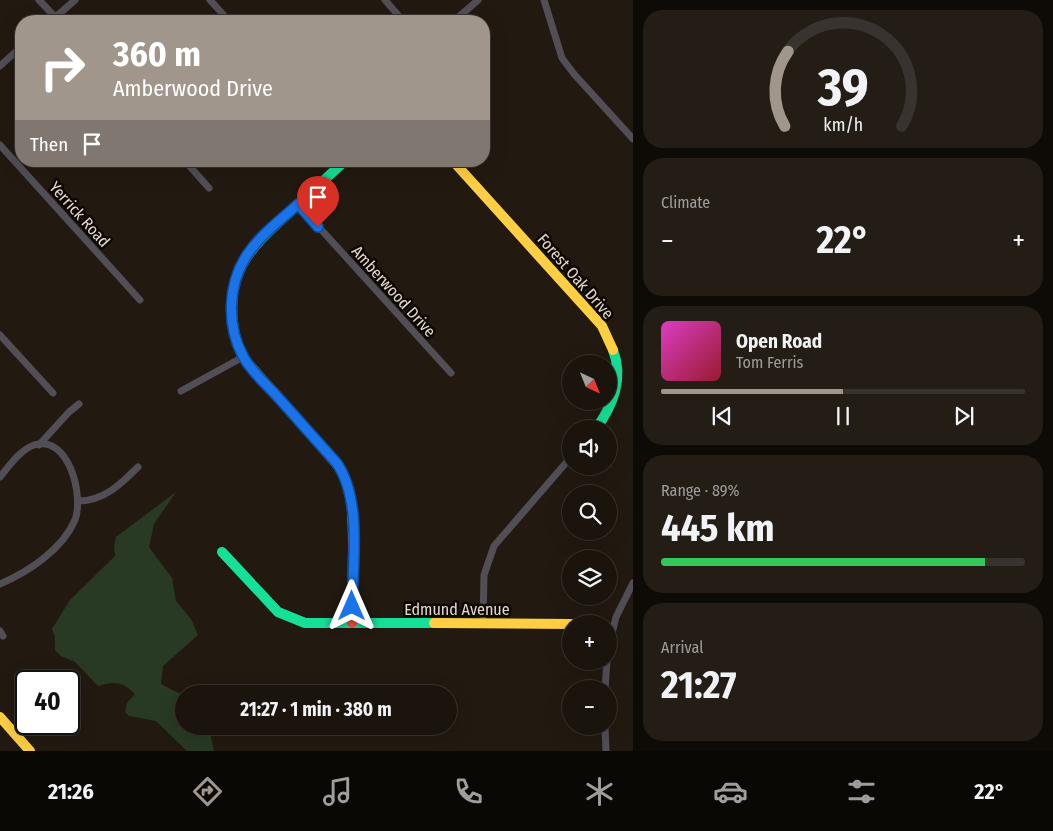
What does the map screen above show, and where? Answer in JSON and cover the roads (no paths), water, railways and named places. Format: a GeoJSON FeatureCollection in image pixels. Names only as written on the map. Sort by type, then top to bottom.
{"type":"FeatureCollection","features":[{"type":"Feature","properties":{"kind":"street"},"geometry":{"type":"LineString","coordinates":[[40,0],[51,15]]}},
{"type":"Feature","properties":{"kind":"street"},"geometry":{"type":"LineString","coordinates":[[60,15],[75,0]]}},
{"type":"Feature","properties":{"kind":"street"},"geometry":{"type":"LineString","coordinates":[[210,0],[224,15]]}},
{"type":"Feature","properties":{"kind":"street"},"geometry":{"type":"LineString","coordinates":[[385,0],[398,15]]}},
{"type":"Feature","properties":{"kind":"street"},"geometry":{"type":"LineString","coordinates":[[461,15],[478,0]]}},
{"type":"Feature","properties":{"kind":"street"},"geometry":{"type":"LineString","coordinates":[[544,0],[562,58],[574,74],[633,139]]}},
{"type":"Feature","properties":{"kind":"street"},"geometry":{"type":"LineString","coordinates":[[0,66],[15,52]]}},
{"type":"Feature","properties":{"kind":"street","name":"Yerrick Road"},"geometry":{"type":"LineString","coordinates":[[0,146],[15,162]]}},
{"type":"Feature","properties":{"kind":"street","name":"Yerrick Road"},"geometry":{"type":"LineString","coordinates":[[19,167],[140,300]]}},
{"type":"Feature","properties":{"kind":"street"},"geometry":{"type":"LineString","coordinates":[[190,167],[209,188]]}},
{"type":"Feature","properties":{"kind":"street"},"geometry":{"type":"LineString","coordinates":[[338,167],[255,244],[240,267],[235,281],[231,314],[243,357],[336,462],[346,479],[352,500],[353,518],[352,623]]}},
{"type":"Feature","properties":{"kind":"street","name":"Forest Oak Drive"},"geometry":{"type":"LineString","coordinates":[[458,167],[602,326],[609,338],[618,366],[617,386],[610,408],[602,420]]}},
{"type":"Feature","properties":{"kind":"street","name":"Amberwood Drive"},"geometry":{"type":"LineString","coordinates":[[298,204],[451,373]]}},
{"type":"Feature","properties":{"kind":"street"},"geometry":{"type":"LineString","coordinates":[[0,335],[53,393]]}},
{"type":"Feature","properties":{"kind":"street"},"geometry":{"type":"LineString","coordinates":[[181,391],[243,357]]}},
{"type":"Feature","properties":{"kind":"street"},"geometry":{"type":"LineString","coordinates":[[0,476],[23,452],[39,444],[79,404]]}},
{"type":"Feature","properties":{"kind":"street"},"geometry":{"type":"LineString","coordinates":[[0,584],[30,568],[60,542],[75,519],[78,501],[76,483],[64,458],[54,448],[39,444]]}},
{"type":"Feature","properties":{"kind":"street"},"geometry":{"type":"LineString","coordinates":[[78,501],[92,500],[111,491],[138,467]]}},
{"type":"Feature","properties":{"kind":"street"},"geometry":{"type":"LineString","coordinates":[[482,623],[484,575],[494,546],[562,467]]}},
{"type":"Feature","properties":{"kind":"street","name":"Edmund Avenue"},"geometry":{"type":"LineString","coordinates":[[222,552],[268,604],[284,616],[306,623],[562,624]]}},
{"type":"Feature","properties":{"kind":"street"},"geometry":{"type":"LineString","coordinates":[[617,615],[633,583]]}},
{"type":"Feature","properties":{"kind":"street"},"geometry":{"type":"LineString","coordinates":[[0,717],[30,751]]}},
{"type":"Feature","properties":{"kind":"street"},"geometry":{"type":"LineString","coordinates":[[605,735],[606,751]]}}]}
